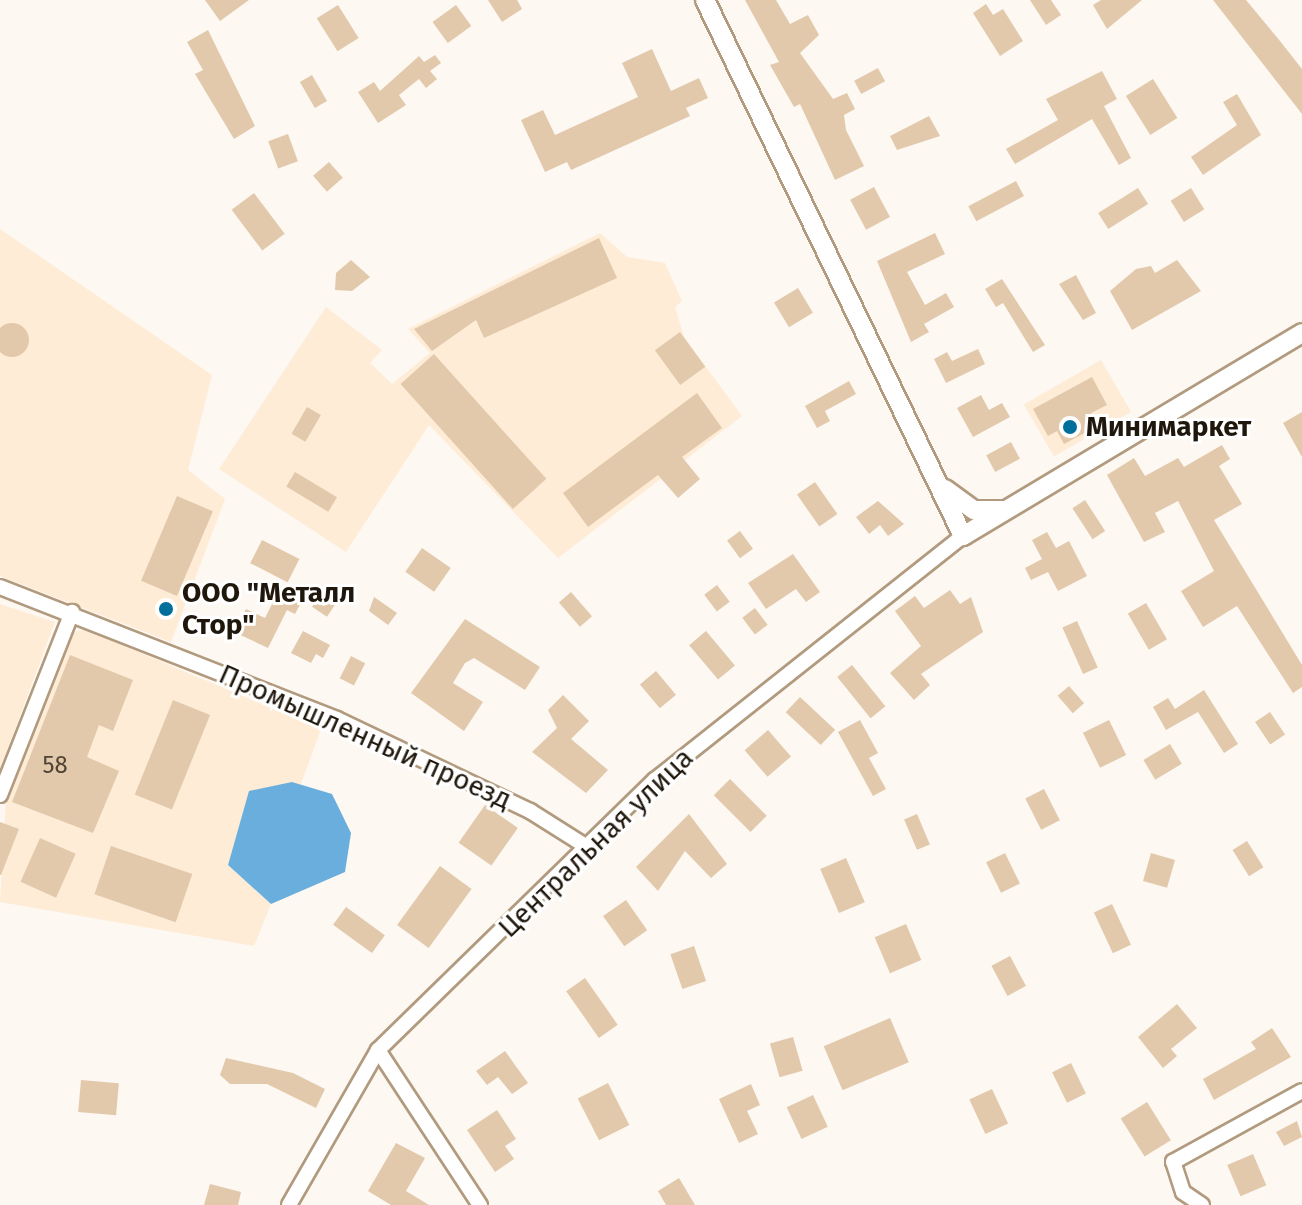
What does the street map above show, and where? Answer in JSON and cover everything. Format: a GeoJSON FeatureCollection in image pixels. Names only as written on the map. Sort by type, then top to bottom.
{"type":"FeatureCollection","features":[{"type":"Feature","properties":{"kind":"street"},"geometry":{"type":"LineString","coordinates":[[705,0],[963,536],[1302,333]]}},
{"type":"Feature","properties":{"kind":"street"},"geometry":{"type":"LineString","coordinates":[[937,481],[974,510],[1011,509]]}},
{"type":"Feature","properties":{"kind":"street","name":"Центральная улица"},"geometry":{"type":"LineString","coordinates":[[289,1205],[378,1050],[590,849],[655,780],[963,536]]}},
{"type":"Feature","properties":{"kind":"street","name":"Промышленный проезд"},"geometry":{"type":"LineString","coordinates":[[0,587],[72,612],[337,719],[530,811],[590,849]]}},
{"type":"Feature","properties":{"kind":"street"},"geometry":{"type":"LineString","coordinates":[[0,795],[72,612]]}},
{"type":"Feature","properties":{"kind":"street"},"geometry":{"type":"LineString","coordinates":[[378,1050],[480,1205]]}},
{"type":"Feature","properties":{"kind":"street"},"geometry":{"type":"LineString","coordinates":[[1202,1205],[1183,1192],[1173,1162],[1302,1091]]}},
{"type":"Feature","properties":{"kind":"shaded area"},"geometry":{"type":"Polygon","coordinates":[[[0,229],[212,375],[188,470],[225,499],[171,642],[0,576],[0,229]]]}},
{"type":"Feature","properties":{"kind":"shaded area"},"geometry":{"type":"Polygon","coordinates":[[[600,233],[627,257],[665,263],[682,301],[675,307],[684,337],[742,416],[558,558],[429,425],[346,552],[219,469],[326,307],[382,350],[370,363],[392,384],[430,353],[408,329],[600,233]]]}},
{"type":"Feature","properties":{"kind":"shaded area"},"geometry":{"type":"Polygon","coordinates":[[[1101,360],[1131,412],[1054,456],[1024,404],[1101,360]]]}},
{"type":"Feature","properties":{"kind":"shaded area"},"geometry":{"type":"Polygon","coordinates":[[[0,604],[55,622],[0,769],[0,604]]]}},
{"type":"Feature","properties":{"kind":"shaded area"},"geometry":{"type":"Polygon","coordinates":[[[84,629],[321,729],[301,784],[249,792],[228,865],[271,904],[254,946],[0,902],[6,799],[71,633],[84,629]]]}},
{"type":"Feature","properties":{"kind":"water"},"geometry":{"type":"Polygon","coordinates":[[[292,782],[332,794],[351,833],[345,872],[271,904],[228,865],[249,791],[292,782]]]}},
{"type":"Feature","properties":{"kind":"building"},"geometry":{"type":"Polygon","coordinates":[[[205,0],[249,0],[220,21],[205,0]]]}},
{"type":"Feature","properties":{"kind":"building"},"geometry":{"type":"Polygon","coordinates":[[[488,0],[517,0],[522,9],[502,22],[488,0]]]}},
{"type":"Feature","properties":{"kind":"building"},"geometry":{"type":"Polygon","coordinates":[[[745,0],[776,0],[790,24],[808,15],[819,35],[800,53],[833,99],[847,93],[855,109],[844,115],[846,130],[864,166],[835,180],[800,104],[794,107],[770,65],[779,62],[745,0]]]}},
{"type":"Feature","properties":{"kind":"building"},"geometry":{"type":"Polygon","coordinates":[[[1030,0],[1051,0],[1061,15],[1046,25],[1030,0]]]}},
{"type":"Feature","properties":{"kind":"building"},"geometry":{"type":"Polygon","coordinates":[[[1101,0],[1142,0],[1107,29],[1093,5],[1101,0]]]}},
{"type":"Feature","properties":{"kind":"building"},"geometry":{"type":"Polygon","coordinates":[[[1213,0],[1246,0],[1302,69],[1302,114],[1213,0]]]}},
{"type":"Feature","properties":{"kind":"building"},"geometry":{"type":"Polygon","coordinates":[[[986,4],[993,15],[1003,9],[1023,41],[1000,56],[973,13],[986,4]]]}},
{"type":"Feature","properties":{"kind":"building"},"geometry":{"type":"Polygon","coordinates":[[[338,5],[359,38],[337,51],[317,18],[338,5]]]}},
{"type":"Feature","properties":{"kind":"building"},"geometry":{"type":"Polygon","coordinates":[[[456,5],[471,26],[448,43],[433,22],[456,5]]]}},
{"type":"Feature","properties":{"kind":"building"},"geometry":{"type":"Polygon","coordinates":[[[208,30],[255,126],[234,139],[195,74],[203,70],[187,42],[208,30]]]}},
{"type":"Feature","properties":{"kind":"building"},"geometry":{"type":"Polygon","coordinates":[[[652,49],[671,91],[699,78],[708,98],[686,108],[690,116],[571,170],[567,162],[545,172],[521,120],[543,110],[555,135],[638,97],[622,63],[652,49]]]}},
{"type":"Feature","properties":{"kind":"building"},"geometry":{"type":"Polygon","coordinates":[[[435,55],[441,63],[430,71],[437,79],[426,88],[419,79],[399,95],[406,105],[378,123],[358,92],[374,82],[380,91],[419,56],[424,62],[435,55]]]}},
{"type":"Feature","properties":{"kind":"building"},"geometry":{"type":"Polygon","coordinates":[[[878,68],[885,81],[861,94],[854,81],[878,68]]]}},
{"type":"Feature","properties":{"kind":"building"},"geometry":{"type":"Polygon","coordinates":[[[1102,71],[1117,99],[1104,106],[1131,158],[1119,165],[1092,119],[1015,164],[1006,149],[1058,120],[1046,99],[1102,71]]]}},
{"type":"Feature","properties":{"kind":"building"},"geometry":{"type":"Polygon","coordinates":[[[312,75],[327,101],[315,108],[300,82],[312,75]]]}},
{"type":"Feature","properties":{"kind":"building"},"geometry":{"type":"Polygon","coordinates":[[[1153,79],[1177,118],[1150,135],[1126,96],[1153,79]]]}},
{"type":"Feature","properties":{"kind":"building"},"geometry":{"type":"Polygon","coordinates":[[[1237,94],[1261,135],[1203,175],[1191,157],[1237,125],[1223,102],[1237,94]]]}},
{"type":"Feature","properties":{"kind":"building"},"geometry":{"type":"Polygon","coordinates":[[[929,116],[940,136],[897,150],[890,136],[929,116]]]}},
{"type":"Feature","properties":{"kind":"building"},"geometry":{"type":"Polygon","coordinates":[[[288,134],[298,161],[278,168],[268,141],[288,134]]]}},
{"type":"Feature","properties":{"kind":"building"},"geometry":{"type":"Polygon","coordinates":[[[329,162],[343,178],[327,192],[313,176],[329,162]]]}},
{"type":"Feature","properties":{"kind":"building"},"geometry":{"type":"Polygon","coordinates":[[[1016,181],[1024,196],[976,221],[968,206],[1016,181]]]}},
{"type":"Feature","properties":{"kind":"building"},"geometry":{"type":"Polygon","coordinates":[[[874,187],[890,217],[866,230],[850,200],[874,187]]]}},
{"type":"Feature","properties":{"kind":"building"},"geometry":{"type":"Polygon","coordinates":[[[1138,188],[1148,204],[1108,229],[1098,213],[1138,188]]]}},
{"type":"Feature","properties":{"kind":"building"},"geometry":{"type":"Polygon","coordinates":[[[1191,188],[1204,209],[1184,222],[1171,201],[1191,188]]]}},
{"type":"Feature","properties":{"kind":"building"},"geometry":{"type":"Polygon","coordinates":[[[254,193],[285,234],[262,251],[232,210],[254,193]]]}},
{"type":"Feature","properties":{"kind":"building"},"geometry":{"type":"Polygon","coordinates":[[[935,233],[945,254],[907,272],[925,305],[946,293],[954,307],[924,324],[929,332],[911,342],[877,261],[935,233]]]}},
{"type":"Feature","properties":{"kind":"building"},"geometry":{"type":"Polygon","coordinates":[[[599,238],[617,278],[484,338],[476,320],[432,351],[414,329],[599,238]]]}},
{"type":"Feature","properties":{"kind":"building"},"geometry":{"type":"Polygon","coordinates":[[[351,260],[370,277],[352,291],[335,290],[336,273],[351,260]]]}},
{"type":"Feature","properties":{"kind":"building"},"geometry":{"type":"Polygon","coordinates":[[[1177,260],[1201,291],[1132,330],[1110,291],[1136,269],[1151,266],[1155,273],[1177,260]]]}},
{"type":"Feature","properties":{"kind":"building"},"geometry":{"type":"Polygon","coordinates":[[[1076,275],[1096,313],[1083,320],[1059,284],[1076,275]]]}},
{"type":"Feature","properties":{"kind":"building"},"geometry":{"type":"Polygon","coordinates":[[[1002,279],[1045,345],[1033,352],[1003,303],[996,307],[985,289],[1002,279]]]}},
{"type":"Feature","properties":{"kind":"building"},"geometry":{"type":"Polygon","coordinates":[[[798,288],[813,313],[789,327],[774,302],[798,288]]]}},
{"type":"Feature","properties":{"kind":"building"},"geometry":{"type":"Polygon","coordinates":[[[12,323],[24,328],[29,340],[24,352],[12,357],[0,352],[-5,340],[0,328],[12,323]]]}},
{"type":"Feature","properties":{"kind":"building"},"geometry":{"type":"Polygon","coordinates":[[[680,332],[705,367],[680,385],[655,350],[680,332]]]}},
{"type":"Feature","properties":{"kind":"building"},"geometry":{"type":"Polygon","coordinates":[[[978,349],[985,364],[946,383],[934,359],[947,352],[952,361],[978,349]]]}},
{"type":"Feature","properties":{"kind":"building"},"geometry":{"type":"Polygon","coordinates":[[[434,354],[546,479],[513,509],[401,384],[434,354]]]}},
{"type":"Feature","properties":{"kind":"building"},"geometry":{"type":"Polygon","coordinates":[[[1092,377],[1107,405],[1091,413],[1098,426],[1064,444],[1057,431],[1048,436],[1033,409],[1092,377]]]}},
{"type":"Feature","properties":{"kind":"building"},"geometry":{"type":"Polygon","coordinates":[[[849,381],[856,394],[825,411],[830,421],[817,428],[805,406],[849,381]]]}},
{"type":"Feature","properties":{"kind":"building"},"geometry":{"type":"Polygon","coordinates":[[[697,393],[722,428],[682,457],[700,479],[678,498],[658,475],[588,527],[563,493],[697,393]]]}},
{"type":"Feature","properties":{"kind":"building"},"geometry":{"type":"Polygon","coordinates":[[[981,395],[989,410],[1002,403],[1010,417],[973,437],[957,408],[981,395]]]}},
{"type":"Feature","properties":{"kind":"building"},"geometry":{"type":"Polygon","coordinates":[[[307,407],[321,415],[305,442],[292,434],[307,407]]]}},
{"type":"Feature","properties":{"kind":"building"},"geometry":{"type":"Polygon","coordinates":[[[1302,412],[1302,457],[1283,423],[1302,412]]]}},
{"type":"Feature","properties":{"kind":"building"},"geometry":{"type":"Polygon","coordinates":[[[1011,442],[1020,459],[995,472],[986,455],[1011,442]]]}},
{"type":"Feature","properties":{"kind":"building"},"geometry":{"type":"Polygon","coordinates":[[[1222,445],[1230,459],[1219,466],[1242,504],[1214,520],[1302,665],[1302,687],[1293,693],[1237,606],[1203,627],[1181,591],[1214,571],[1178,501],[1155,513],[1165,532],[1144,542],[1107,475],[1134,458],[1145,476],[1178,458],[1184,467],[1222,445]]]}},
{"type":"Feature","properties":{"kind":"building"},"geometry":{"type":"Polygon","coordinates":[[[295,472],[337,497],[328,512],[286,487],[295,472]]]}},
{"type":"Feature","properties":{"kind":"building"},"geometry":{"type":"Polygon","coordinates":[[[815,482],[837,514],[819,527],[797,495],[815,482]]]}},
{"type":"Feature","properties":{"kind":"building"},"geometry":{"type":"Polygon","coordinates":[[[177,496],[213,511],[177,596],[141,581],[177,496]]]}},
{"type":"Feature","properties":{"kind":"building"},"geometry":{"type":"Polygon","coordinates":[[[1085,500],[1105,531],[1093,539],[1072,508],[1085,500]]]}},
{"type":"Feature","properties":{"kind":"building"},"geometry":{"type":"Polygon","coordinates":[[[878,501],[904,524],[888,536],[880,525],[869,534],[856,517],[878,501]]]}},
{"type":"Feature","properties":{"kind":"building"},"geometry":{"type":"Polygon","coordinates":[[[740,531],[753,549],[740,558],[727,540],[740,531]]]}},
{"type":"Feature","properties":{"kind":"building"},"geometry":{"type":"Polygon","coordinates":[[[1047,532],[1056,548],[1069,541],[1087,576],[1058,591],[1048,572],[1031,580],[1025,568],[1042,559],[1032,540],[1047,532]]]}},
{"type":"Feature","properties":{"kind":"building"},"geometry":{"type":"Polygon","coordinates":[[[262,540],[299,559],[288,582],[250,563],[262,540]]]}},
{"type":"Feature","properties":{"kind":"building"},"geometry":{"type":"Polygon","coordinates":[[[422,548],[451,568],[434,592],[405,572],[422,548]]]}},
{"type":"Feature","properties":{"kind":"building"},"geometry":{"type":"Polygon","coordinates":[[[793,554],[820,592],[806,602],[796,589],[766,609],[748,583],[793,554]]]}},
{"type":"Feature","properties":{"kind":"building"},"geometry":{"type":"Polygon","coordinates":[[[717,585],[730,602],[717,611],[704,595],[717,585]]]}},
{"type":"Feature","properties":{"kind":"building"},"geometry":{"type":"Polygon","coordinates":[[[281,586],[304,597],[295,614],[287,610],[268,648],[234,632],[246,609],[265,618],[281,586]]]}},
{"type":"Feature","properties":{"kind":"building"},"geometry":{"type":"Polygon","coordinates":[[[326,586],[341,596],[327,617],[312,607],[326,586]]]}},
{"type":"Feature","properties":{"kind":"building"},"geometry":{"type":"Polygon","coordinates":[[[950,590],[960,604],[971,597],[983,632],[921,674],[930,685],[914,700],[890,673],[921,646],[895,611],[915,596],[924,608],[950,590]]]}},
{"type":"Feature","properties":{"kind":"building"},"geometry":{"type":"Polygon","coordinates":[[[571,592],[592,616],[580,627],[559,602],[571,592]]]}},
{"type":"Feature","properties":{"kind":"building"},"geometry":{"type":"Polygon","coordinates":[[[374,597],[397,613],[388,625],[369,611],[374,597]]]}},
{"type":"Feature","properties":{"kind":"building"},"geometry":{"type":"Polygon","coordinates":[[[1146,603],[1167,639],[1149,650],[1128,614],[1146,603]]]}},
{"type":"Feature","properties":{"kind":"building"},"geometry":{"type":"Polygon","coordinates":[[[755,608],[768,625],[755,634],[742,618],[755,608]]]}},
{"type":"Feature","properties":{"kind":"building"},"geometry":{"type":"Polygon","coordinates":[[[465,619],[540,667],[525,690],[474,658],[465,663],[453,683],[483,702],[464,731],[411,693],[465,619]]]}},
{"type":"Feature","properties":{"kind":"building"},"geometry":{"type":"Polygon","coordinates":[[[1077,621],[1098,668],[1083,674],[1062,628],[1077,621]]]}},
{"type":"Feature","properties":{"kind":"building"},"geometry":{"type":"Polygon","coordinates":[[[303,631],[330,645],[323,658],[316,654],[311,663],[291,653],[303,631]]]}},
{"type":"Feature","properties":{"kind":"building"},"geometry":{"type":"Polygon","coordinates":[[[706,631],[735,665],[718,680],[689,645],[706,631]]]}},
{"type":"Feature","properties":{"kind":"building"},"geometry":{"type":"Polygon","coordinates":[[[70,655],[133,680],[113,731],[99,725],[87,757],[119,771],[93,833],[12,802],[70,655]]]}},
{"type":"Feature","properties":{"kind":"building"},"geometry":{"type":"Polygon","coordinates":[[[351,656],[365,663],[354,686],[340,678],[351,656]]]}},
{"type":"Feature","properties":{"kind":"building"},"geometry":{"type":"Polygon","coordinates":[[[852,665],[885,706],[871,718],[837,677],[852,665]]]}},
{"type":"Feature","properties":{"kind":"building"},"geometry":{"type":"Polygon","coordinates":[[[656,671],[676,695],[660,708],[640,684],[656,671]]]}},
{"type":"Feature","properties":{"kind":"building"},"geometry":{"type":"Polygon","coordinates":[[[1069,686],[1084,703],[1073,713],[1058,696],[1069,686]]]}},
{"type":"Feature","properties":{"kind":"building"},"geometry":{"type":"Polygon","coordinates":[[[1204,690],[1238,744],[1224,753],[1198,712],[1166,730],[1153,707],[1168,698],[1175,709],[1204,690]]]}},
{"type":"Feature","properties":{"kind":"building"},"geometry":{"type":"Polygon","coordinates":[[[563,695],[589,721],[571,739],[608,770],[586,793],[532,752],[557,728],[548,710],[563,695]]]}},
{"type":"Feature","properties":{"kind":"building"},"geometry":{"type":"Polygon","coordinates":[[[800,697],[835,730],[821,745],[786,712],[800,697]]]}},
{"type":"Feature","properties":{"kind":"building"},"geometry":{"type":"Polygon","coordinates":[[[173,700],[210,715],[172,810],[135,795],[173,700]]]}},
{"type":"Feature","properties":{"kind":"building"},"geometry":{"type":"Polygon","coordinates":[[[1270,712],[1285,734],[1270,744],[1255,722],[1270,712]]]}},
{"type":"Feature","properties":{"kind":"building"},"geometry":{"type":"Polygon","coordinates":[[[860,720],[878,753],[869,758],[886,789],[873,796],[838,732],[860,720]]]}},
{"type":"Feature","properties":{"kind":"building"},"geometry":{"type":"Polygon","coordinates":[[[1109,720],[1126,755],[1100,768],[1083,733],[1109,720]]]}},
{"type":"Feature","properties":{"kind":"building"},"geometry":{"type":"Polygon","coordinates":[[[768,730],[791,756],[768,777],[745,750],[768,730]]]}},
{"type":"Feature","properties":{"kind":"building"},"geometry":{"type":"Polygon","coordinates":[[[1170,744],[1182,764],[1155,780],[1143,760],[1170,744]]]}},
{"type":"Feature","properties":{"kind":"building"},"geometry":{"type":"Polygon","coordinates":[[[730,779],[767,816],[751,832],[714,795],[730,779]]]}},
{"type":"Feature","properties":{"kind":"building"},"geometry":{"type":"Polygon","coordinates":[[[1044,789],[1060,820],[1041,830],[1025,799],[1044,789]]]}},
{"type":"Feature","properties":{"kind":"building"},"geometry":{"type":"Polygon","coordinates":[[[485,805],[518,828],[491,866],[459,843],[485,805]]]}},
{"type":"Feature","properties":{"kind":"building"},"geometry":{"type":"Polygon","coordinates":[[[689,814],[727,864],[711,878],[685,851],[658,891],[636,867],[689,814]]]}},
{"type":"Feature","properties":{"kind":"building"},"geometry":{"type":"Polygon","coordinates":[[[917,814],[930,844],[917,850],[904,819],[917,814]]]}},
{"type":"Feature","properties":{"kind":"building"},"geometry":{"type":"Polygon","coordinates":[[[0,822],[19,829],[1,875],[0,875],[0,822]]]}},
{"type":"Feature","properties":{"kind":"building"},"geometry":{"type":"Polygon","coordinates":[[[40,838],[76,854],[56,898],[20,882],[40,838]]]}},
{"type":"Feature","properties":{"kind":"building"},"geometry":{"type":"Polygon","coordinates":[[[1247,841],[1263,867],[1249,876],[1233,850],[1247,841]]]}},
{"type":"Feature","properties":{"kind":"building"},"geometry":{"type":"Polygon","coordinates":[[[111,846],[192,874],[176,922],[94,894],[111,846]]]}},
{"type":"Feature","properties":{"kind":"building"},"geometry":{"type":"Polygon","coordinates":[[[1005,853],[1020,884],[1001,893],[986,862],[1005,853]]]}},
{"type":"Feature","properties":{"kind":"building"},"geometry":{"type":"Polygon","coordinates":[[[1151,853],[1175,860],[1167,888],[1143,881],[1151,853]]]}},
{"type":"Feature","properties":{"kind":"building"},"geometry":{"type":"Polygon","coordinates":[[[846,858],[865,902],[839,913],[820,869],[846,858]]]}},
{"type":"Feature","properties":{"kind":"building"},"geometry":{"type":"Polygon","coordinates":[[[440,866],[472,889],[429,948],[397,925],[440,866]]]}},
{"type":"Feature","properties":{"kind":"building"},"geometry":{"type":"Polygon","coordinates":[[[626,900],[647,930],[624,946],[603,916],[626,900]]]}},
{"type":"Feature","properties":{"kind":"building"},"geometry":{"type":"Polygon","coordinates":[[[1112,904],[1131,945],[1113,953],[1094,912],[1112,904]]]}},
{"type":"Feature","properties":{"kind":"building"},"geometry":{"type":"Polygon","coordinates":[[[346,907],[385,935],[372,953],[333,925],[346,907]]]}},
{"type":"Feature","properties":{"kind":"building"},"geometry":{"type":"Polygon","coordinates":[[[906,924],[921,960],[890,973],[875,937],[906,924]]]}},
{"type":"Feature","properties":{"kind":"building"},"geometry":{"type":"Polygon","coordinates":[[[694,946],[706,981],[682,989],[670,954],[694,946]]]}},
{"type":"Feature","properties":{"kind":"building"},"geometry":{"type":"Polygon","coordinates":[[[1010,956],[1026,986],[1007,996],[991,966],[1010,956]]]}},
{"type":"Feature","properties":{"kind":"building"},"geometry":{"type":"Polygon","coordinates":[[[585,978],[618,1025],[599,1038],[566,991],[585,978]]]}},
{"type":"Feature","properties":{"kind":"building"},"geometry":{"type":"Polygon","coordinates":[[[1177,1004],[1197,1028],[1171,1049],[1177,1056],[1163,1068],[1138,1037],[1177,1004]]]}},
{"type":"Feature","properties":{"kind":"building"},"geometry":{"type":"Polygon","coordinates":[[[890,1018],[909,1062],[842,1090],[824,1046],[890,1018]]]}},
{"type":"Feature","properties":{"kind":"building"},"geometry":{"type":"Polygon","coordinates":[[[1272,1028],[1291,1057],[1214,1100],[1203,1079],[1256,1049],[1251,1042],[1272,1028]]]}},
{"type":"Feature","properties":{"kind":"building"},"geometry":{"type":"Polygon","coordinates":[[[793,1037],[803,1071],[780,1077],[770,1044],[793,1037]]]}},
{"type":"Feature","properties":{"kind":"building"},"geometry":{"type":"Polygon","coordinates":[[[505,1051],[528,1083],[512,1094],[498,1077],[487,1085],[476,1071],[505,1051]]]}},
{"type":"Feature","properties":{"kind":"building"},"geometry":{"type":"Polygon","coordinates":[[[226,1058],[293,1073],[325,1089],[316,1108],[267,1084],[230,1084],[220,1075],[226,1058]]]}},
{"type":"Feature","properties":{"kind":"building"},"geometry":{"type":"Polygon","coordinates":[[[1071,1063],[1086,1094],[1067,1103],[1052,1072],[1071,1063]]]}},
{"type":"Feature","properties":{"kind":"building"},"geometry":{"type":"Polygon","coordinates":[[[81,1080],[119,1083],[116,1115],[78,1112],[81,1080]]]}},
{"type":"Feature","properties":{"kind":"building"},"geometry":{"type":"Polygon","coordinates":[[[608,1083],[629,1125],[599,1140],[578,1098],[608,1083]]]}},
{"type":"Feature","properties":{"kind":"building"},"geometry":{"type":"Polygon","coordinates":[[[751,1084],[760,1105],[747,1111],[758,1134],[739,1143],[719,1099],[751,1084]]]}},
{"type":"Feature","properties":{"kind":"building"},"geometry":{"type":"Polygon","coordinates":[[[992,1089],[1008,1123],[985,1134],[969,1100],[992,1089]]]}},
{"type":"Feature","properties":{"kind":"building"},"geometry":{"type":"Polygon","coordinates":[[[813,1095],[828,1127],[802,1139],[787,1107],[813,1095]]]}},
{"type":"Feature","properties":{"kind":"building"},"geometry":{"type":"Polygon","coordinates":[[[1147,1102],[1171,1140],[1145,1157],[1121,1118],[1147,1102]]]}},
{"type":"Feature","properties":{"kind":"building"},"geometry":{"type":"Polygon","coordinates":[[[497,1110],[516,1139],[505,1146],[514,1159],[495,1172],[467,1130],[497,1110]]]}},
{"type":"Feature","properties":{"kind":"building"},"geometry":{"type":"Polygon","coordinates":[[[1297,1121],[1302,1137],[1284,1146],[1276,1132],[1297,1121]]]}},
{"type":"Feature","properties":{"kind":"building"},"geometry":{"type":"Polygon","coordinates":[[[396,1143],[425,1158],[406,1191],[429,1205],[391,1205],[368,1191],[396,1143]]]}},
{"type":"Feature","properties":{"kind":"building"},"geometry":{"type":"Polygon","coordinates":[[[1253,1154],[1266,1185],[1241,1196],[1227,1165],[1253,1154]]]}},
{"type":"Feature","properties":{"kind":"building"},"geometry":{"type":"Polygon","coordinates":[[[679,1178],[695,1205],[666,1205],[658,1191],[679,1178]]]}},
{"type":"Feature","properties":{"kind":"building"},"geometry":{"type":"Polygon","coordinates":[[[210,1184],[241,1192],[238,1205],[204,1205],[210,1184]]]}},
{"type":"Feature","properties":{"kind":"place","name":"Минимаркет"},"geometry":{"type":"Point","coordinates":[1070,427]}},
{"type":"Feature","properties":{"kind":"place","name":"ООО \"Металл Стор\""},"geometry":{"type":"Point","coordinates":[166,609]}}]}
